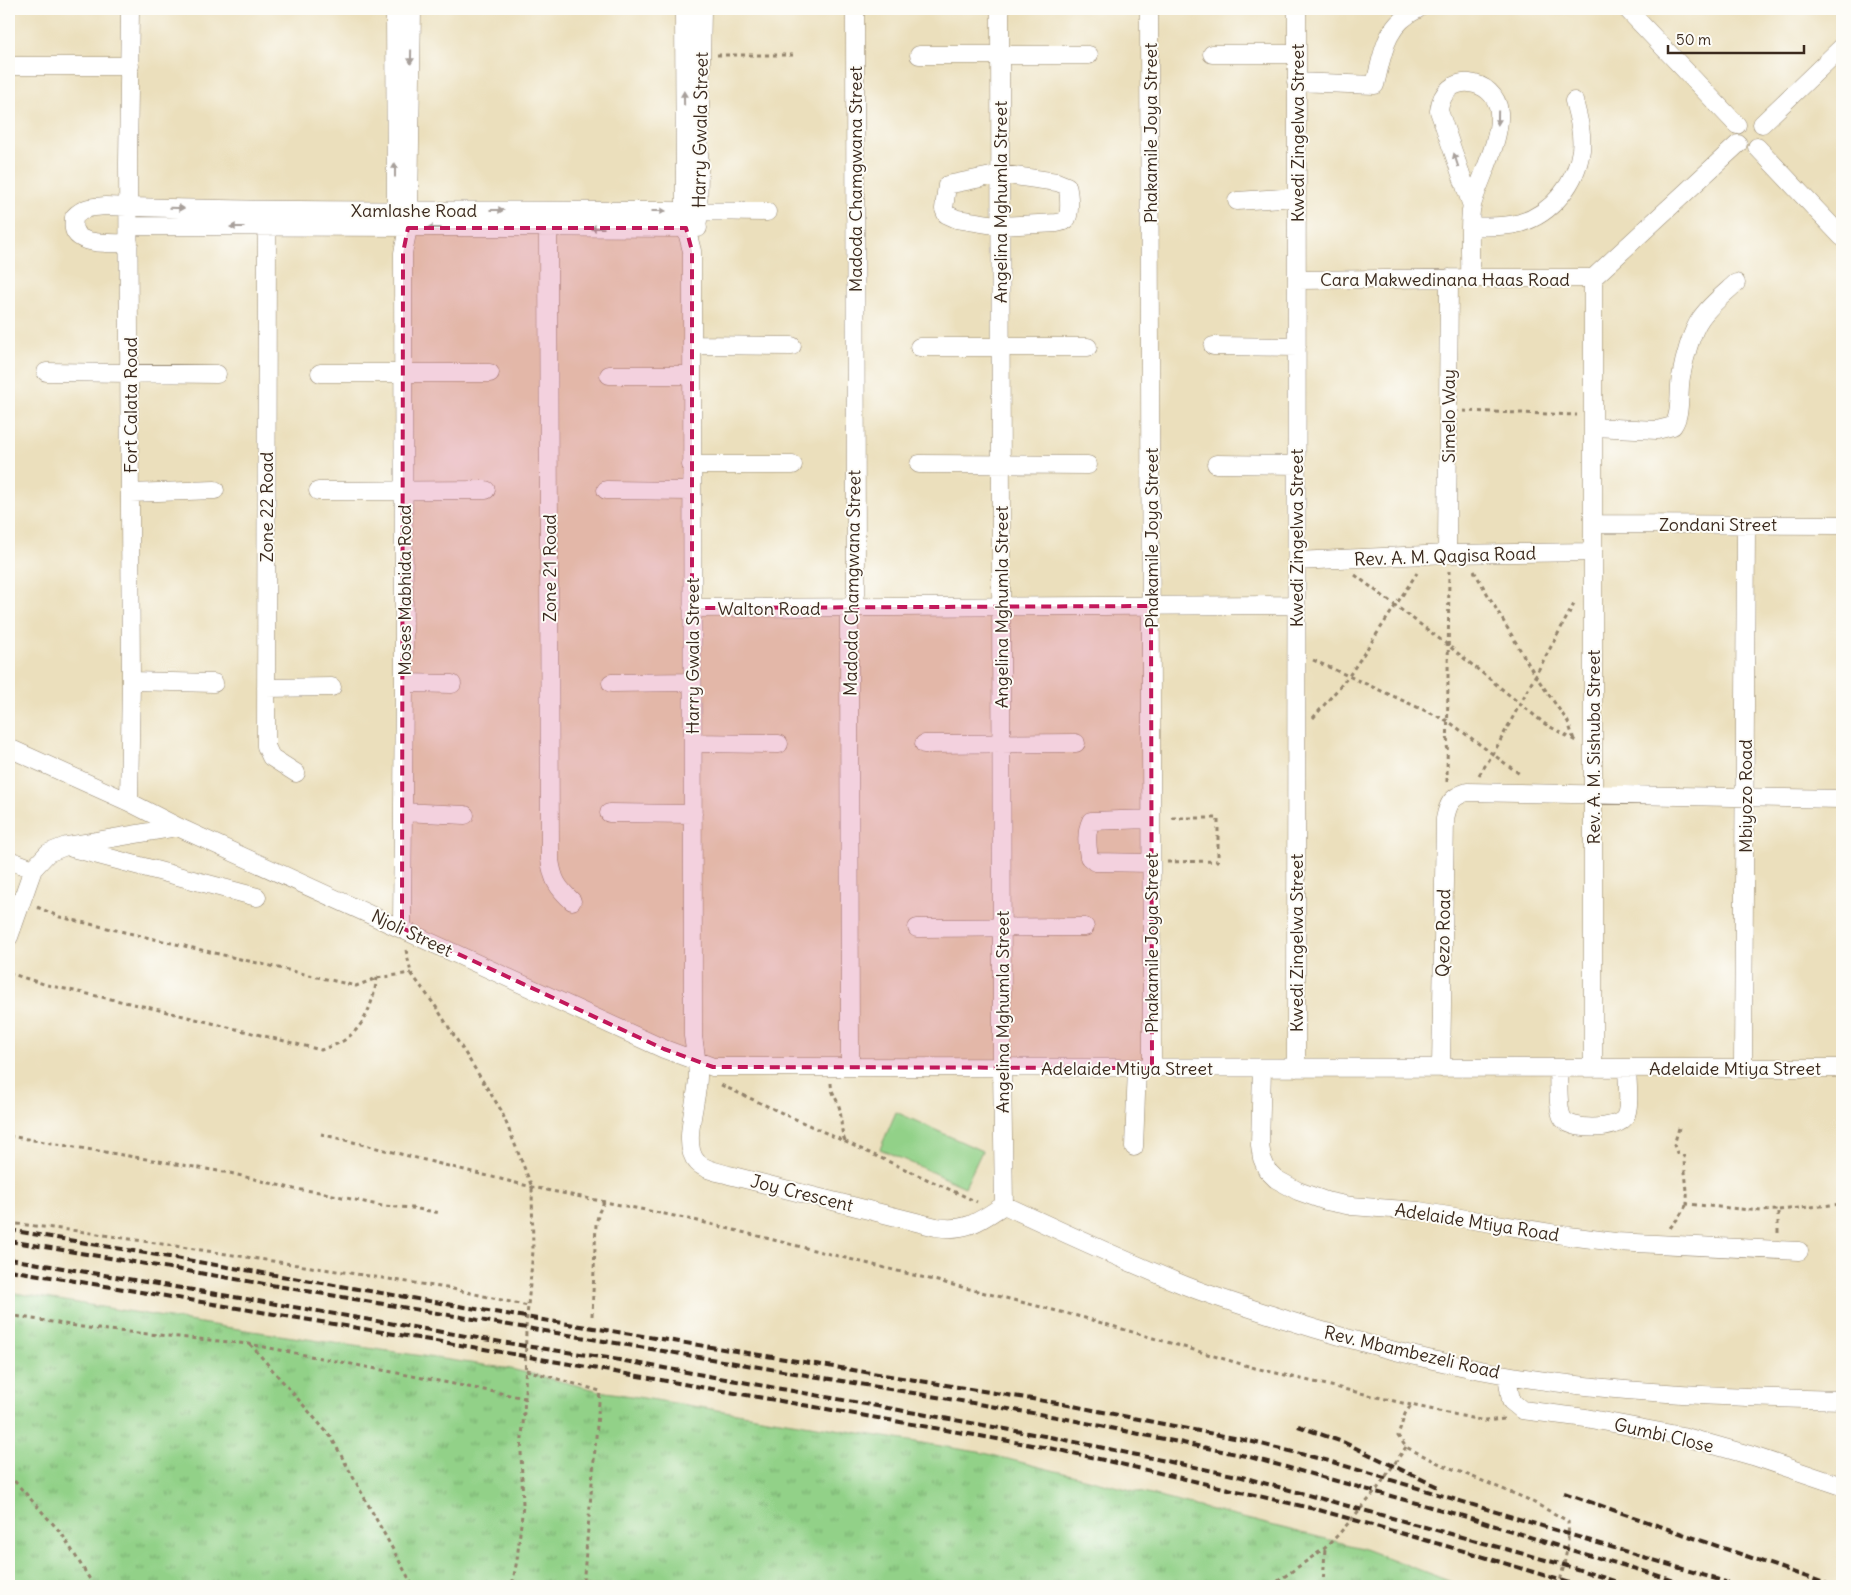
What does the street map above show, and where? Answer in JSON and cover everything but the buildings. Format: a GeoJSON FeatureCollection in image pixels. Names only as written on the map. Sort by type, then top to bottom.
{"type":"FeatureCollection","features":[{"type":"Feature","properties":{"kind":"street","name":"Fort Calata Road"},"geometry":{"type":"LineString","coordinates":[[129,802],[131,681],[128,207],[130,9]]}},
{"type":"Feature","properties":{"kind":"street","name":"Moses Mabhida Road"},"geometry":{"type":"LineString","coordinates":[[395,9],[403,253],[403,812],[406,930]]}},
{"type":"Feature","properties":{"kind":"street","name":"Moses Mabhida Road"},"geometry":{"type":"LineString","coordinates":[[402,210],[412,9]]}},
{"type":"Feature","properties":{"kind":"street","name":"Harry Gwala Street"},"geometry":{"type":"LineString","coordinates":[[684,9],[692,219],[693,1036],[697,1069]]}},
{"type":"Feature","properties":{"kind":"street","name":"Harry Gwala Street"},"geometry":{"type":"LineString","coordinates":[[692,219],[702,9]]}},
{"type":"Feature","properties":{"kind":"street","name":"Madoda Chamgwana Street"},"geometry":{"type":"LineString","coordinates":[[850,1068],[849,619],[856,594],[855,9]]}},
{"type":"Feature","properties":{"kind":"street","name":"Angelina Mghumla Street"},"geometry":{"type":"LineString","coordinates":[[1000,9],[1002,744],[1000,1208]]}},
{"type":"Feature","properties":{"kind":"street","name":"Phakamile Joya Street"},"geometry":{"type":"LineString","coordinates":[[1134,1147],[1144,1068],[1157,862],[1151,606],[1149,9]]}},
{"type":"Feature","properties":{"kind":"street","name":"Kwedi Zingelwa Street"},"geometry":{"type":"LineString","coordinates":[[1296,1068],[1297,9]]}},
{"type":"Feature","properties":{"kind":"street"},"geometry":{"type":"LineString","coordinates":[[1296,82],[1375,85],[1385,44],[1391,32],[1401,20],[1418,9]]}},
{"type":"Feature","properties":{"kind":"street"},"geometry":{"type":"LineString","coordinates":[[1627,9],[1737,125]]}},
{"type":"Feature","properties":{"kind":"street"},"geometry":{"type":"LineString","coordinates":[[1762,124],[1842,47]]}},
{"type":"Feature","properties":{"kind":"street"},"geometry":{"type":"LineString","coordinates":[[1212,54],[1296,54]]}},
{"type":"Feature","properties":{"kind":"street"},"geometry":{"type":"LineString","coordinates":[[919,55],[1089,55]]}},
{"type":"Feature","properties":{"kind":"street"},"geometry":{"type":"LineString","coordinates":[[9,66],[130,66]]}},
{"type":"Feature","properties":{"kind":"street"},"geometry":{"type":"LineString","coordinates":[[1470,278],[1472,206],[1489,162],[1498,127],[1499,112],[1496,100],[1488,92],[1471,82],[1454,84],[1447,90],[1440,104],[1440,111],[1472,206]]}},
{"type":"Feature","properties":{"kind":"street"},"geometry":{"type":"LineString","coordinates":[[1471,226],[1492,227],[1522,222],[1550,207],[1564,191],[1575,172],[1581,149],[1581,135],[1574,101]]}},
{"type":"Feature","properties":{"kind":"street"},"geometry":{"type":"LineString","coordinates":[[1756,119],[1765,130],[1762,142],[1757,147],[1747,149],[1738,144],[1734,134],[1737,125],[1742,120],[1756,119]]}},
{"type":"Feature","properties":{"kind":"street"},"geometry":{"type":"LineString","coordinates":[[1593,278],[1738,144]]}},
{"type":"Feature","properties":{"kind":"street"},"geometry":{"type":"LineString","coordinates":[[1757,147],[1842,237]]}},
{"type":"Feature","properties":{"kind":"street"},"geometry":{"type":"LineString","coordinates":[[1001,174],[1057,182],[1067,186],[1069,191],[1069,214],[1065,222],[1001,226],[957,219],[946,214],[944,209],[947,185],[1001,174]]}},
{"type":"Feature","properties":{"kind":"street"},"geometry":{"type":"LineString","coordinates":[[1237,201],[1296,197]]}},
{"type":"Feature","properties":{"kind":"street","name":"Xamlashe Road"},"geometry":{"type":"LineString","coordinates":[[90,206],[402,210],[692,219],[548,229],[267,227],[129,235],[89,242],[80,238],[74,230],[74,217],[81,210],[90,206]]}},
{"type":"Feature","properties":{"kind":"street"},"geometry":{"type":"LineString","coordinates":[[692,219],[767,212]]}},
{"type":"Feature","properties":{"kind":"street","name":"Zone 22 Road"},"geometry":{"type":"LineString","coordinates":[[267,227],[265,732],[268,752],[277,762],[296,773]]}},
{"type":"Feature","properties":{"kind":"street","name":"Zone 21 Road"},"geometry":{"type":"LineString","coordinates":[[548,229],[550,860],[554,880],[572,901]]}},
{"type":"Feature","properties":{"kind":"street","name":"Simelo Way"},"geometry":{"type":"LineString","coordinates":[[1448,554],[1449,278]]}},
{"type":"Feature","properties":{"kind":"street","name":"Cara Makwedinana Haas Road"},"geometry":{"type":"LineString","coordinates":[[1298,280],[1593,278]]}},
{"type":"Feature","properties":{"kind":"street","name":"Rev. A. M. Sishuba Street"},"geometry":{"type":"LineString","coordinates":[[1593,278],[1593,1068]]}},
{"type":"Feature","properties":{"kind":"street"},"geometry":{"type":"LineString","coordinates":[[1593,421],[1657,430],[1673,426],[1678,412],[1681,377],[1699,320],[1736,283]]}},
{"type":"Feature","properties":{"kind":"street"},"geometry":{"type":"LineString","coordinates":[[692,345],[792,346]]}},
{"type":"Feature","properties":{"kind":"street"},"geometry":{"type":"LineString","coordinates":[[1213,346],[1297,347]]}},
{"type":"Feature","properties":{"kind":"street"},"geometry":{"type":"LineString","coordinates":[[919,347],[1088,347]]}},
{"type":"Feature","properties":{"kind":"street"},"geometry":{"type":"LineString","coordinates":[[46,372],[217,374]]}},
{"type":"Feature","properties":{"kind":"street"},"geometry":{"type":"LineString","coordinates":[[320,373],[490,373]]}},
{"type":"Feature","properties":{"kind":"street"},"geometry":{"type":"LineString","coordinates":[[609,375],[692,375]]}},
{"type":"Feature","properties":{"kind":"street"},"geometry":{"type":"LineString","coordinates":[[918,464],[1088,465]]}},
{"type":"Feature","properties":{"kind":"street"},"geometry":{"type":"LineString","coordinates":[[1216,464],[1296,465]]}},
{"type":"Feature","properties":{"kind":"street"},"geometry":{"type":"LineString","coordinates":[[691,465],[793,465]]}},
{"type":"Feature","properties":{"kind":"street"},"geometry":{"type":"LineString","coordinates":[[130,492],[215,490]]}},
{"type":"Feature","properties":{"kind":"street"},"geometry":{"type":"LineString","coordinates":[[318,491],[486,490]]}},
{"type":"Feature","properties":{"kind":"street"},"geometry":{"type":"LineString","coordinates":[[606,490],[691,490]]}},
{"type":"Feature","properties":{"kind":"street","name":"Zondani Street"},"geometry":{"type":"LineString","coordinates":[[1594,524],[1842,524]]}},
{"type":"Feature","properties":{"kind":"street","name":"Mbiyozo Road"},"geometry":{"type":"LineString","coordinates":[[1743,1068],[1746,525]]}},
{"type":"Feature","properties":{"kind":"street","name":"Rev. A. M. Qagisa Road"},"geometry":{"type":"LineString","coordinates":[[1296,561],[1448,554],[1594,552]]}},
{"type":"Feature","properties":{"kind":"street","name":"Walton Road"},"geometry":{"type":"LineString","coordinates":[[692,608],[1296,605]]}},
{"type":"Feature","properties":{"kind":"street"},"geometry":{"type":"LineString","coordinates":[[131,681],[214,683]]}},
{"type":"Feature","properties":{"kind":"street"},"geometry":{"type":"LineString","coordinates":[[611,683],[692,682]]}},
{"type":"Feature","properties":{"kind":"street"},"geometry":{"type":"LineString","coordinates":[[404,683],[452,684]]}},
{"type":"Feature","properties":{"kind":"street"},"geometry":{"type":"LineString","coordinates":[[266,688],[332,688]]}},
{"type":"Feature","properties":{"kind":"street"},"geometry":{"type":"LineString","coordinates":[[924,744],[1076,743]]}},
{"type":"Feature","properties":{"kind":"street"},"geometry":{"type":"LineString","coordinates":[[692,744],[779,744]]}},
{"type":"Feature","properties":{"kind":"street","name":"Njoli Street"},"geometry":{"type":"LineString","coordinates":[[9,748],[664,1049],[697,1069]]}},
{"type":"Feature","properties":{"kind":"street"},"geometry":{"type":"LineString","coordinates":[[1459,796],[1538,794],[1842,798]]}},
{"type":"Feature","properties":{"kind":"street","name":"Qezo Road"},"geometry":{"type":"LineString","coordinates":[[1441,1068],[1445,819],[1459,796]]}},
{"type":"Feature","properties":{"kind":"street"},"geometry":{"type":"LineString","coordinates":[[403,812],[465,815]]}},
{"type":"Feature","properties":{"kind":"street"},"geometry":{"type":"LineString","coordinates":[[609,813],[693,814]]}},
{"type":"Feature","properties":{"kind":"street"},"geometry":{"type":"LineString","coordinates":[[1157,819],[1092,822],[1089,827],[1087,848],[1089,857],[1095,862],[1157,862]]}},
{"type":"Feature","properties":{"kind":"street"},"geometry":{"type":"LineString","coordinates":[[9,937],[33,869],[48,853],[66,846],[178,826]]}},
{"type":"Feature","properties":{"kind":"street"},"geometry":{"type":"LineString","coordinates":[[66,846],[257,897]]}},
{"type":"Feature","properties":{"kind":"street"},"geometry":{"type":"LineString","coordinates":[[9,860],[33,869]]}},
{"type":"Feature","properties":{"kind":"street"},"geometry":{"type":"LineString","coordinates":[[917,928],[1085,927]]}},
{"type":"Feature","properties":{"kind":"street","name":"Adelaide Mtiya Street"},"geometry":{"type":"LineString","coordinates":[[697,1069],[830,1067],[1842,1068]]}},
{"type":"Feature","properties":{"kind":"street","name":"Adelaide Mtiya Road"},"geometry":{"type":"LineString","coordinates":[[1262,1068],[1260,1145],[1262,1158],[1267,1170],[1276,1179],[1298,1191],[1326,1201],[1351,1206],[1419,1211],[1615,1242],[1799,1252]]}},
{"type":"Feature","properties":{"kind":"street","name":"Adelaide Mtiya Street"},"geometry":{"type":"LineString","coordinates":[[1558,1068],[1563,1119],[1569,1124],[1578,1127],[1618,1124],[1623,1120],[1626,1115],[1627,1068]]}},
{"type":"Feature","properties":{"kind":"street","name":"Joy Crescent"},"geometry":{"type":"LineString","coordinates":[[697,1069],[690,1144],[691,1152],[696,1162],[705,1167],[729,1175],[951,1230],[964,1228],[1000,1208]]}},
{"type":"Feature","properties":{"kind":"street","name":"Rev. Mbambezeli Road"},"geometry":{"type":"LineString","coordinates":[[1000,1208],[1186,1286],[1262,1312],[1380,1347],[1431,1359],[1508,1375],[1644,1392],[1724,1397],[1842,1400]]}},
{"type":"Feature","properties":{"kind":"street"},"geometry":{"type":"LineString","coordinates":[[1508,1375],[1511,1401],[1516,1406]]}},
{"type":"Feature","properties":{"kind":"street","name":"Gumbi Close"},"geometry":{"type":"LineString","coordinates":[[1516,1406],[1522,1410],[1586,1418],[1682,1436],[1753,1456],[1842,1486]]}},
{"type":"Feature","properties":{"kind":"path"},"geometry":{"type":"LineString","coordinates":[[712,55],[794,54]]}},
{"type":"Feature","properties":{"kind":"path"},"geometry":{"type":"LineString","coordinates":[[1449,411],[1593,421]]}},
{"type":"Feature","properties":{"kind":"path"},"geometry":{"type":"LineString","coordinates":[[1448,554],[1450,585],[1447,785],[1459,796],[1493,754],[1575,602]]}},
{"type":"Feature","properties":{"kind":"path"},"geometry":{"type":"LineString","coordinates":[[1474,554],[1474,570],[1535,675],[1568,722],[1574,740]]}},
{"type":"Feature","properties":{"kind":"path"},"geometry":{"type":"LineString","coordinates":[[1296,722],[1312,720],[1349,676],[1418,571],[1418,555]]}},
{"type":"Feature","properties":{"kind":"path"},"geometry":{"type":"LineString","coordinates":[[1351,558],[1352,573],[1449,646],[1544,724],[1574,740],[1593,753]]}},
{"type":"Feature","properties":{"kind":"path"},"geometry":{"type":"LineString","coordinates":[[1296,660],[1310,659],[1448,721],[1531,782],[1538,794]]}},
{"type":"Feature","properties":{"kind":"path"},"geometry":{"type":"LineString","coordinates":[[1157,819],[1218,818],[1218,861],[1157,862]]}},
{"type":"Feature","properties":{"kind":"path"},"geometry":{"type":"LineString","coordinates":[[21,902],[60,917],[356,986],[377,978],[411,973]]}},
{"type":"Feature","properties":{"kind":"path"},"geometry":{"type":"LineString","coordinates":[[406,930],[406,948],[411,973],[436,1007],[501,1110],[532,1187],[531,1220],[533,1251],[525,1356],[525,1398],[521,1452],[523,1505],[512,1586]]}},
{"type":"Feature","properties":{"kind":"path"},"geometry":{"type":"LineString","coordinates":[[9,974],[321,1050],[343,1041],[361,1025],[374,1000],[377,978]]}},
{"type":"Feature","properties":{"kind":"path"},"geometry":{"type":"LineString","coordinates":[[830,1067],[831,1090],[840,1109],[841,1132],[845,1141]]}},
{"type":"Feature","properties":{"kind":"path"},"geometry":{"type":"LineString","coordinates":[[697,1069],[726,1088],[1000,1208]]}},
{"type":"Feature","properties":{"kind":"path"},"geometry":{"type":"LineString","coordinates":[[1659,1245],[1687,1204],[1688,1190],[1684,1156],[1677,1153],[1674,1145],[1679,1128]]}},
{"type":"Feature","properties":{"kind":"path"},"geometry":{"type":"LineString","coordinates":[[321,1134],[532,1187],[694,1220],[1085,1318],[1255,1368],[1411,1405],[1485,1421],[1507,1419],[1516,1406]]}},
{"type":"Feature","properties":{"kind":"path"},"geometry":{"type":"LineString","coordinates":[[9,1136],[230,1173],[294,1189],[320,1192],[382,1206],[412,1208],[441,1213]]}},
{"type":"Feature","properties":{"kind":"path"},"geometry":{"type":"LineString","coordinates":[[592,1316],[595,1232],[599,1212],[604,1202]]}},
{"type":"Feature","properties":{"kind":"path"},"geometry":{"type":"LineString","coordinates":[[1687,1204],[1761,1211],[1842,1204]]}},
{"type":"Feature","properties":{"kind":"path"},"geometry":{"type":"LineString","coordinates":[[1778,1210],[1778,1251]]}},
{"type":"Feature","properties":{"kind":"path"},"geometry":{"type":"LineString","coordinates":[[9,1223],[78,1231],[453,1289],[528,1306]]}},
{"type":"Feature","properties":{"kind":"path"},"geometry":{"type":"LineString","coordinates":[[9,1315],[88,1328],[250,1344],[525,1398]]}},
{"type":"Feature","properties":{"kind":"path"},"geometry":{"type":"LineString","coordinates":[[250,1344],[331,1437],[413,1586]]}},
{"type":"Feature","properties":{"kind":"path"},"geometry":{"type":"LineString","coordinates":[[526,1370],[600,1391],[583,1586]]}},
{"type":"Feature","properties":{"kind":"path"},"geometry":{"type":"LineString","coordinates":[[1411,1405],[1405,1414],[1398,1436],[1406,1447],[1438,1463],[1527,1499],[1568,1521],[1570,1535],[1559,1586]]}},
{"type":"Feature","properties":{"kind":"path"},"geometry":{"type":"LineString","coordinates":[[1271,1586],[1325,1548],[1376,1492],[1406,1447]]}},
{"type":"Feature","properties":{"kind":"path"},"geometry":{"type":"LineString","coordinates":[[9,1475],[62,1534],[94,1586]]}},
{"type":"Feature","properties":{"kind":"path"},"geometry":{"type":"LineString","coordinates":[[1323,1586],[1325,1548]]}},
{"type":"Feature","properties":{"kind":"highlighted area"},"geometry":{"type":"Polygon","coordinates":[[[408,228],[686,228],[692,251],[692,608],[1151,606],[1152,1068],[713,1067],[664,1049],[402,928],[403,253],[408,228]]]}},
{"type":"Feature","properties":{"kind":"green space"},"geometry":{"type":"Polygon","coordinates":[[[896,1112],[982,1151],[965,1187],[880,1149],[896,1112]]]}},
{"type":"Feature","properties":{"kind":"green space"},"geometry":{"type":"Polygon","coordinates":[[[9,1292],[225,1327],[511,1369],[600,1391],[984,1453],[1362,1548],[1462,1586],[9,1586],[9,1292]]]}},
{"type":"Feature","properties":{"kind":"railway"},"geometry":{"type":"LineString","coordinates":[[9,1230],[488,1311],[1063,1404],[1249,1441],[1329,1461],[1739,1586]]}},
{"type":"Feature","properties":{"kind":"railway"},"geometry":{"type":"LineString","coordinates":[[9,1241],[1062,1418],[1246,1456],[1474,1519],[1689,1586]]}},
{"type":"Feature","properties":{"kind":"railway"},"geometry":{"type":"LineString","coordinates":[[9,1259],[525,1346],[608,1358],[1061,1439],[1242,1477],[1564,1565],[1630,1586]]}},
{"type":"Feature","properties":{"kind":"railway"},"geometry":{"type":"LineString","coordinates":[[9,1270],[484,1349],[1060,1450],[1319,1510],[1579,1586]]}},
{"type":"Feature","properties":{"kind":"railway"},"geometry":{"type":"LineString","coordinates":[[1298,1426],[1345,1443],[1438,1487]]}},
{"type":"Feature","properties":{"kind":"railway"},"geometry":{"type":"LineString","coordinates":[[1564,1493],[1833,1586]]}}]}
